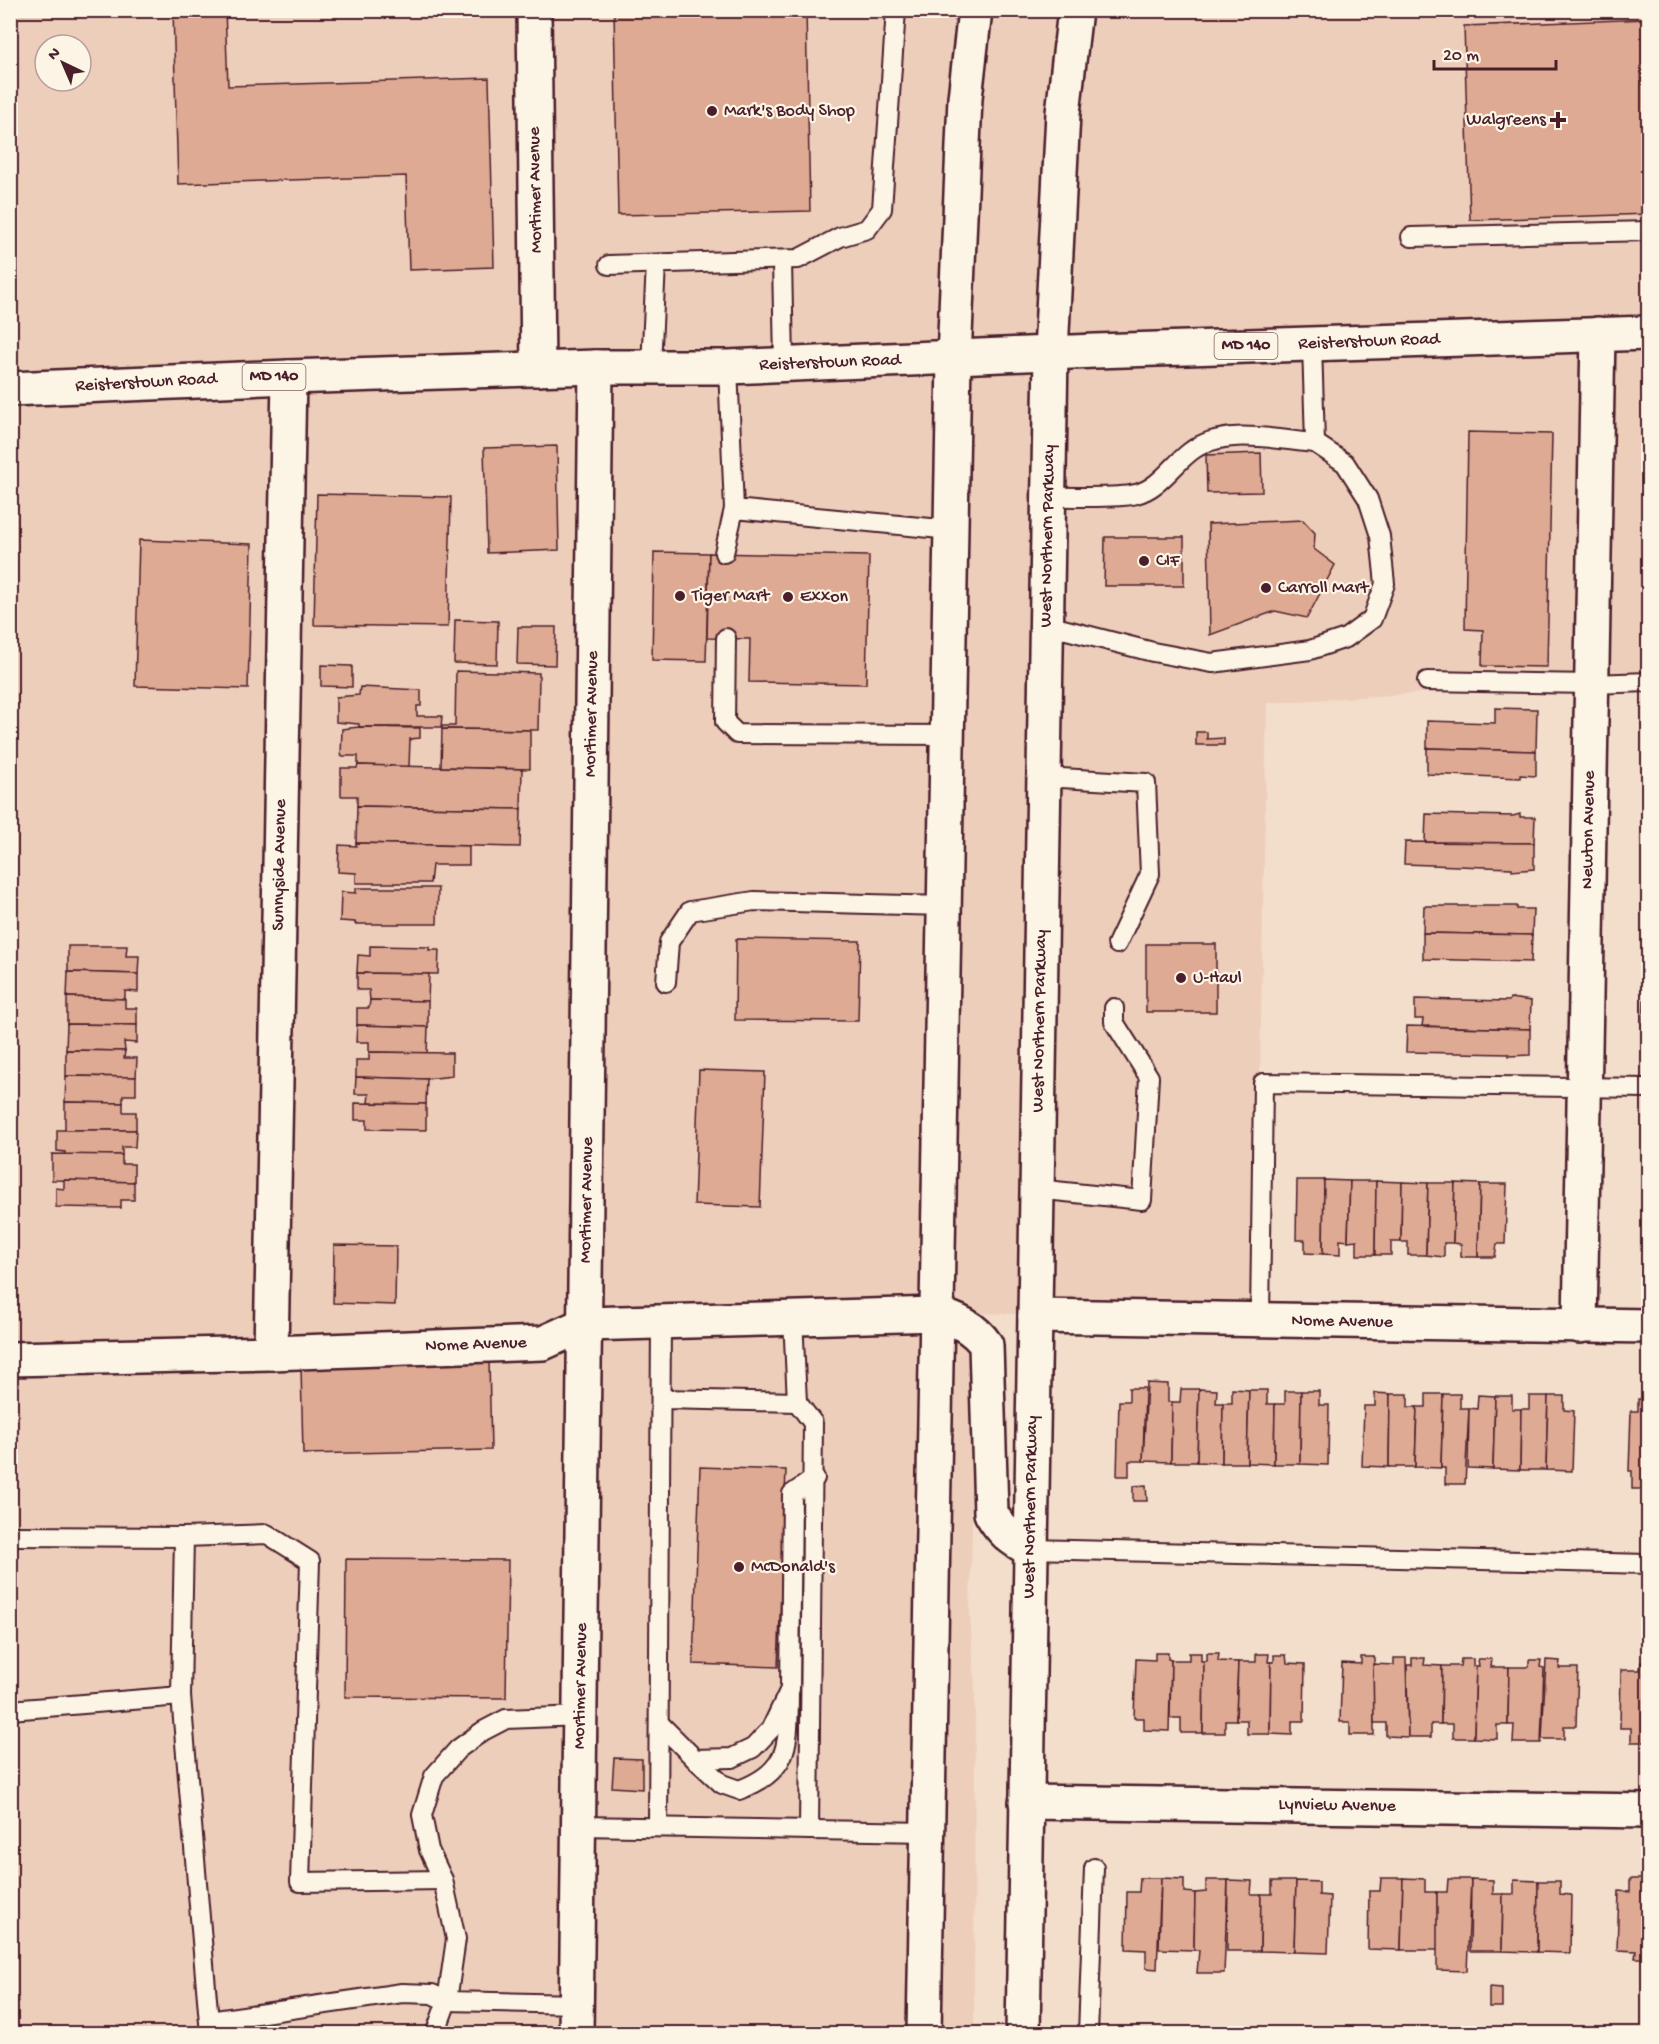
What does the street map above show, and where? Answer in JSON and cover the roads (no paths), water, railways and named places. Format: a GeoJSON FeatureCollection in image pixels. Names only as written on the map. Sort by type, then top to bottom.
{"type":"FeatureCollection","features":[{"type":"Feature","properties":{"kind":"street","name":"Mortimer Avenue"},"geometry":{"type":"LineString","coordinates":[[534,10],[538,369]]}},
{"type":"Feature","properties":{"kind":"street"},"geometry":{"type":"LineString","coordinates":[[924,2034],[954,359],[965,99],[975,10]]}},
{"type":"Feature","properties":{"kind":"street","name":"West Northern Parkway"},"geometry":{"type":"LineString","coordinates":[[1023,2034],[1051,352],[1063,113],[1075,10]]}},
{"type":"Feature","properties":{"kind":"street","name":"Reisterstown Road"},"geometry":{"type":"LineString","coordinates":[[10,389],[596,367],[728,367],[784,363],[954,359],[1051,352],[1648,333]]}},
{"type":"Feature","properties":{"kind":"street","name":"Newton Avenue"},"geometry":{"type":"LineString","coordinates":[[1580,1326],[1598,334]]}},
{"type":"Feature","properties":{"kind":"street","name":"Mortimer Avenue"},"geometry":{"type":"LineString","coordinates":[[577,2019],[596,367]]}},
{"type":"Feature","properties":{"kind":"street","name":"Sunnyside Avenue"},"geometry":{"type":"LineString","coordinates":[[271,1353],[289,377]]}},
{"type":"Feature","properties":{"kind":"street"},"geometry":{"type":"LineString","coordinates":[[937,1314],[965,1324],[980,1335],[986,1345],[991,1513],[999,1527],[1013,1541],[1030,1549]]}},
{"type":"Feature","properties":{"kind":"street","name":"Nome Avenue"},"geometry":{"type":"LineString","coordinates":[[10,1359],[271,1353],[543,1343],[585,1324],[937,1314]]}},
{"type":"Feature","properties":{"kind":"street","name":"Nome Avenue"},"geometry":{"type":"LineString","coordinates":[[1035,1316],[1648,1326]]}},
{"type":"Feature","properties":{"kind":"street","name":"Lynview Avenue"},"geometry":{"type":"LineString","coordinates":[[1026,1802],[1648,1811]]}},
{"type":"Feature","properties":{"kind":"lane"},"geometry":{"type":"LineString","coordinates":[[609,265],[798,259],[840,237],[867,229],[882,209],[896,10]]}},
{"type":"Feature","properties":{"kind":"lane"},"geometry":{"type":"LineString","coordinates":[[1411,237],[1648,231]]}},
{"type":"Feature","properties":{"kind":"lane"},"geometry":{"type":"LineString","coordinates":[[782,260],[784,363]]}},
{"type":"Feature","properties":{"kind":"lane"},"geometry":{"type":"LineString","coordinates":[[651,366],[656,264]]}},
{"type":"Feature","properties":{"kind":"lane"},"geometry":{"type":"LineString","coordinates":[[1312,344],[1315,442]]}},
{"type":"Feature","properties":{"kind":"lane"},"geometry":{"type":"LineString","coordinates":[[724,553],[734,509],[728,367]]}},
{"type":"Feature","properties":{"kind":"lane"},"geometry":{"type":"LineString","coordinates":[[1047,625],[1153,652],[1212,663],[1310,650],[1346,638],[1372,619],[1385,584],[1380,536],[1368,499],[1345,463],[1315,442],[1242,437],[1216,440],[1191,450],[1162,479],[1137,494],[1049,497]]}},
{"type":"Feature","properties":{"kind":"lane"},"geometry":{"type":"LineString","coordinates":[[734,509],[951,530]]}},
{"type":"Feature","properties":{"kind":"lane"},"geometry":{"type":"LineString","coordinates":[[726,638],[725,722],[737,734],[948,735]]}},
{"type":"Feature","properties":{"kind":"lane"},"geometry":{"type":"LineString","coordinates":[[1427,681],[1592,684],[1648,682]]}},
{"type":"Feature","properties":{"kind":"lane"},"geometry":{"type":"LineString","coordinates":[[1044,777],[1146,783],[1150,874],[1117,944]]}},
{"type":"Feature","properties":{"kind":"lane"},"geometry":{"type":"LineString","coordinates":[[666,982],[669,942],[690,911],[754,901],[944,906]]}},
{"type":"Feature","properties":{"kind":"lane"},"geometry":{"type":"LineString","coordinates":[[1036,1189],[1142,1200],[1149,1077],[1114,1022],[1114,1008]]}},
{"type":"Feature","properties":{"kind":"lane"},"geometry":{"type":"LineString","coordinates":[[1260,1320],[1263,1083],[1584,1089],[1648,1088]]}},
{"type":"Feature","properties":{"kind":"lane"},"geometry":{"type":"LineString","coordinates":[[793,1318],[797,1402],[813,1423],[815,1478],[809,1830]]}},
{"type":"Feature","properties":{"kind":"lane"},"geometry":{"type":"LineString","coordinates":[[658,1827],[662,1322]]}},
{"type":"Feature","properties":{"kind":"lane"},"geometry":{"type":"LineString","coordinates":[[663,1399],[797,1402]]}},
{"type":"Feature","properties":{"kind":"lane"},"geometry":{"type":"LineString","coordinates":[[659,1723],[722,1784],[739,1790],[758,1783],[778,1767],[786,1751],[790,1689],[792,1494],[815,1478]]}},
{"type":"Feature","properties":{"kind":"lane"},"geometry":{"type":"LineString","coordinates":[[13,1536],[184,1537],[267,1534],[310,1561],[300,1882],[443,1880]]}},
{"type":"Feature","properties":{"kind":"lane"},"geometry":{"type":"LineString","coordinates":[[184,1537],[181,1696],[209,2027],[402,1993],[432,1994],[447,2001],[577,2019]]}},
{"type":"Feature","properties":{"kind":"lane"},"geometry":{"type":"LineString","coordinates":[[1030,1549],[1648,1564]]}},
{"type":"Feature","properties":{"kind":"lane"},"geometry":{"type":"LineString","coordinates":[[695,1759],[732,1758],[753,1748],[771,1729],[790,1689]]}},
{"type":"Feature","properties":{"kind":"lane"},"geometry":{"type":"LineString","coordinates":[[10,1710],[181,1696]]}},
{"type":"Feature","properties":{"kind":"lane"},"geometry":{"type":"LineString","coordinates":[[435,2034],[447,2001],[456,1938],[443,1880],[429,1850],[422,1815],[434,1776],[458,1749],[483,1731],[506,1719],[581,1716]]}},
{"type":"Feature","properties":{"kind":"lane"},"geometry":{"type":"LineString","coordinates":[[579,1826],[928,1832]]}},
{"type":"Feature","properties":{"kind":"lane"},"geometry":{"type":"LineString","coordinates":[[1088,2034],[1094,1868]]}},
{"type":"Feature","properties":{"kind":"place","name":"Mark's Body Shop"},"geometry":{"type":"Point","coordinates":[712,111]}},
{"type":"Feature","properties":{"kind":"place","name":"Walgreens"},"geometry":{"type":"Point","coordinates":[1558,120]}},
{"type":"Feature","properties":{"kind":"place","name":"CIF"},"geometry":{"type":"Point","coordinates":[1144,561]}},
{"type":"Feature","properties":{"kind":"place","name":"Carroll Mart"},"geometry":{"type":"Point","coordinates":[1266,588]}},
{"type":"Feature","properties":{"kind":"place","name":"Tiger Mart"},"geometry":{"type":"Point","coordinates":[680,596]}},
{"type":"Feature","properties":{"kind":"place","name":"Exxon"},"geometry":{"type":"Point","coordinates":[788,597]}},
{"type":"Feature","properties":{"kind":"place","name":"U-Haul"},"geometry":{"type":"Point","coordinates":[1181,978]}},
{"type":"Feature","properties":{"kind":"place","name":"McDonald's"},"geometry":{"type":"Point","coordinates":[739,1567]}}]}
